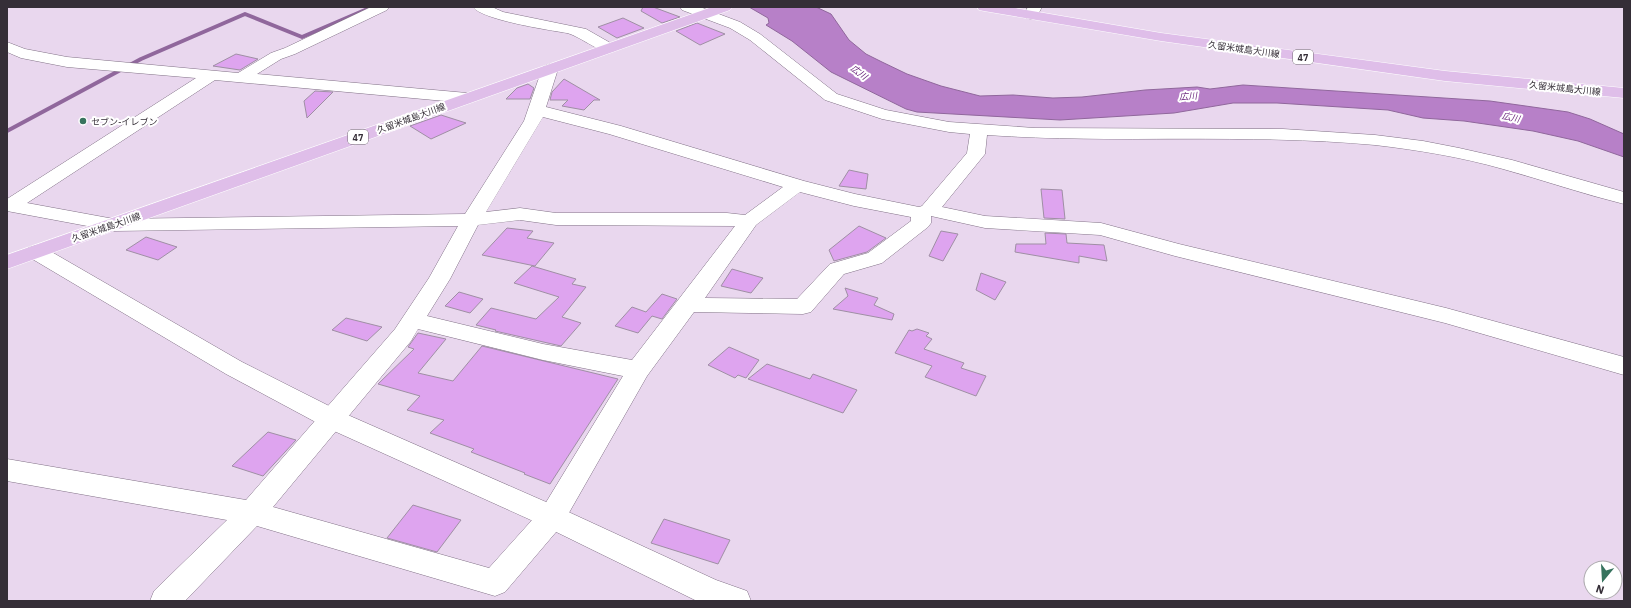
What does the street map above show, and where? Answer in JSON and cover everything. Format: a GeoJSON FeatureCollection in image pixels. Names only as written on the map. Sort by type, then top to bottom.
{"type":"FeatureCollection","features":[{"type":"Feature","properties":{"kind":"main road","name":"久留米城島大川線"},"geometry":{"type":"LineString","coordinates":[[984,7],[1033,11],[1161,37],[1445,76],[1624,94]]}},
{"type":"Feature","properties":{"kind":"main road","name":"久留米城島大川線"},"geometry":{"type":"LineString","coordinates":[[7,262],[713,11]]}},
{"type":"Feature","properties":{"kind":"street"},"geometry":{"type":"LineString","coordinates":[[240,78],[276,56],[290,51],[382,7]]}},
{"type":"Feature","properties":{"kind":"street"},"geometry":{"type":"LineString","coordinates":[[480,7],[499,15],[581,32],[609,48]]}},
{"type":"Feature","properties":{"kind":"street"},"geometry":{"type":"LineString","coordinates":[[687,7],[713,11],[755,37],[831,97],[882,114],[949,127],[1035,132],[1282,134],[1375,140],[1459,152],[1624,198]]}},
{"type":"Feature","properties":{"kind":"street"},"geometry":{"type":"LineString","coordinates":[[7,48],[21,53],[67,62],[467,98]]}},
{"type":"Feature","properties":{"kind":"street"},"geometry":{"type":"LineString","coordinates":[[165,601],[252,513],[403,335],[439,279],[471,220],[533,121],[550,69]]}},
{"type":"Feature","properties":{"kind":"street"},"geometry":{"type":"LineString","coordinates":[[9,205],[212,75]]}},
{"type":"Feature","properties":{"kind":"street"},"geometry":{"type":"LineString","coordinates":[[537,110],[615,130],[797,185],[854,200],[985,222],[1101,229],[1174,250],[1446,316],[1624,366]]}},
{"type":"Feature","properties":{"kind":"street"},"geometry":{"type":"LineString","coordinates":[[688,305],[803,307],[837,269],[875,258],[921,223],[925,212],[976,154],[979,129]]}},
{"type":"Feature","properties":{"kind":"street"},"geometry":{"type":"LineString","coordinates":[[7,470],[252,513],[495,583],[552,517],[638,370],[688,305],[748,221],[797,185]]}},
{"type":"Feature","properties":{"kind":"street"},"geometry":{"type":"LineString","coordinates":[[9,205],[114,225],[471,220],[520,214],[556,219],[728,219],[748,221]]}},
{"type":"Feature","properties":{"kind":"street"},"geometry":{"type":"LineString","coordinates":[[36,252],[234,368],[332,419],[552,517],[708,591],[736,601]]}},
{"type":"Feature","properties":{"kind":"street"},"geometry":{"type":"LineString","coordinates":[[412,320],[543,352],[638,370]]}},
{"type":"Feature","properties":{"kind":"water","name":"広川"},"geometry":{"type":"Polygon","coordinates":[[[749,7],[816,7],[831,14],[849,40],[866,54],[907,74],[941,86],[980,96],[1013,95],[1053,98],[1082,97],[1145,90],[1197,87],[1210,89],[1243,85],[1490,101],[1568,112],[1590,119],[1624,134],[1624,157],[1578,141],[1533,131],[1464,121],[1423,118],[1388,110],[1277,103],[1233,103],[1174,113],[1060,120],[917,112],[906,109],[831,72],[792,41],[766,25],[769,23],[768,18],[749,7]]]}},
{"type":"Feature","properties":{"kind":"building"},"geometry":{"type":"Polygon","coordinates":[[[643,7],[653,7],[680,17],[662,23],[641,11],[643,7]]]}},
{"type":"Feature","properties":{"kind":"building"},"geometry":{"type":"Polygon","coordinates":[[[623,18],[644,28],[617,38],[598,27],[623,18]]]}},
{"type":"Feature","properties":{"kind":"building"},"geometry":{"type":"Polygon","coordinates":[[[697,23],[725,34],[700,45],[676,31],[697,23]]]}},
{"type":"Feature","properties":{"kind":"building"},"geometry":{"type":"Polygon","coordinates":[[[236,54],[258,59],[240,70],[213,66],[236,54]]]}},
{"type":"Feature","properties":{"kind":"building"},"geometry":{"type":"Polygon","coordinates":[[[564,79],[600,100],[594,100],[584,110],[562,106],[568,100],[550,100],[552,92],[564,79]]]}},
{"type":"Feature","properties":{"kind":"building"},"geometry":{"type":"Polygon","coordinates":[[[528,84],[534,88],[530,99],[506,99],[517,88],[528,84]]]}},
{"type":"Feature","properties":{"kind":"building"},"geometry":{"type":"Polygon","coordinates":[[[315,91],[333,92],[307,118],[304,101],[315,91]]]}},
{"type":"Feature","properties":{"kind":"building"},"geometry":{"type":"Polygon","coordinates":[[[441,115],[466,123],[431,139],[410,126],[441,115]]]}},
{"type":"Feature","properties":{"kind":"building"},"geometry":{"type":"Polygon","coordinates":[[[849,170],[868,174],[866,189],[839,186],[849,170]]]}},
{"type":"Feature","properties":{"kind":"building"},"geometry":{"type":"Polygon","coordinates":[[[1041,189],[1062,190],[1065,219],[1044,218],[1041,189]]]}},
{"type":"Feature","properties":{"kind":"building"},"geometry":{"type":"Polygon","coordinates":[[[859,226],[886,238],[867,252],[834,261],[829,250],[859,226]]]}},
{"type":"Feature","properties":{"kind":"building"},"geometry":{"type":"Polygon","coordinates":[[[507,228],[533,231],[527,238],[554,243],[535,266],[482,255],[507,228]]]}},
{"type":"Feature","properties":{"kind":"building"},"geometry":{"type":"Polygon","coordinates":[[[941,231],[958,234],[943,261],[929,256],[941,231]]]}},
{"type":"Feature","properties":{"kind":"building"},"geometry":{"type":"Polygon","coordinates":[[[1045,233],[1066,234],[1067,243],[1104,245],[1107,261],[1079,256],[1079,263],[1015,252],[1016,244],[1046,244],[1045,233]]]}},
{"type":"Feature","properties":{"kind":"building"},"geometry":{"type":"Polygon","coordinates":[[[146,237],[177,247],[158,260],[126,250],[146,237]]]}},
{"type":"Feature","properties":{"kind":"building"},"geometry":{"type":"Polygon","coordinates":[[[532,266],[576,279],[572,284],[586,287],[562,317],[581,323],[561,346],[495,331],[496,330],[476,325],[491,308],[536,319],[559,297],[514,283],[532,266]]]}},
{"type":"Feature","properties":{"kind":"building"},"geometry":{"type":"Polygon","coordinates":[[[732,269],[763,278],[751,293],[721,286],[732,269]]]}},
{"type":"Feature","properties":{"kind":"building"},"geometry":{"type":"Polygon","coordinates":[[[981,273],[1006,282],[995,300],[976,290],[981,273]]]}},
{"type":"Feature","properties":{"kind":"building"},"geometry":{"type":"Polygon","coordinates":[[[845,288],[878,298],[874,305],[894,314],[892,320],[833,309],[848,296],[845,288]]]}},
{"type":"Feature","properties":{"kind":"building"},"geometry":{"type":"Polygon","coordinates":[[[459,292],[483,299],[470,313],[445,306],[459,292]]]}},
{"type":"Feature","properties":{"kind":"building"},"geometry":{"type":"Polygon","coordinates":[[[662,294],[677,299],[662,319],[652,316],[638,333],[615,326],[632,307],[646,312],[662,294]]]}},
{"type":"Feature","properties":{"kind":"building"},"geometry":{"type":"Polygon","coordinates":[[[346,318],[382,327],[367,341],[332,330],[346,318]]]}},
{"type":"Feature","properties":{"kind":"building"},"geometry":{"type":"Polygon","coordinates":[[[917,329],[929,333],[926,336],[932,339],[924,349],[964,363],[961,368],[986,376],[976,396],[925,377],[932,366],[895,353],[909,330],[912,331],[917,329]]]}},
{"type":"Feature","properties":{"kind":"building"},"geometry":{"type":"Polygon","coordinates":[[[418,333],[446,339],[418,373],[453,381],[482,346],[618,379],[550,484],[471,452],[474,449],[430,433],[444,420],[407,410],[420,396],[378,384],[414,349],[408,347],[418,333]]]}},
{"type":"Feature","properties":{"kind":"building"},"geometry":{"type":"Polygon","coordinates":[[[729,347],[759,360],[746,378],[738,375],[735,378],[708,365],[729,347]]]}},
{"type":"Feature","properties":{"kind":"building"},"geometry":{"type":"Polygon","coordinates":[[[767,364],[810,379],[813,374],[857,390],[843,413],[748,379],[767,364]]]}},
{"type":"Feature","properties":{"kind":"building"},"geometry":{"type":"Polygon","coordinates":[[[268,432],[296,440],[263,476],[232,466],[268,432]]]}},
{"type":"Feature","properties":{"kind":"building"},"geometry":{"type":"Polygon","coordinates":[[[413,505],[461,520],[437,552],[387,538],[413,505]]]}},
{"type":"Feature","properties":{"kind":"building"},"geometry":{"type":"Polygon","coordinates":[[[664,519],[730,540],[718,564],[651,543],[664,519]]]}},
{"type":"Feature","properties":{"kind":"waterway"},"geometry":{"type":"LineString","coordinates":[[7,131],[141,59],[245,14],[302,37],[372,7]]}},
{"type":"Feature","properties":{"kind":"place","name":"セブン-イレブン"},"geometry":{"type":"Point","coordinates":[83,121]}}]}
